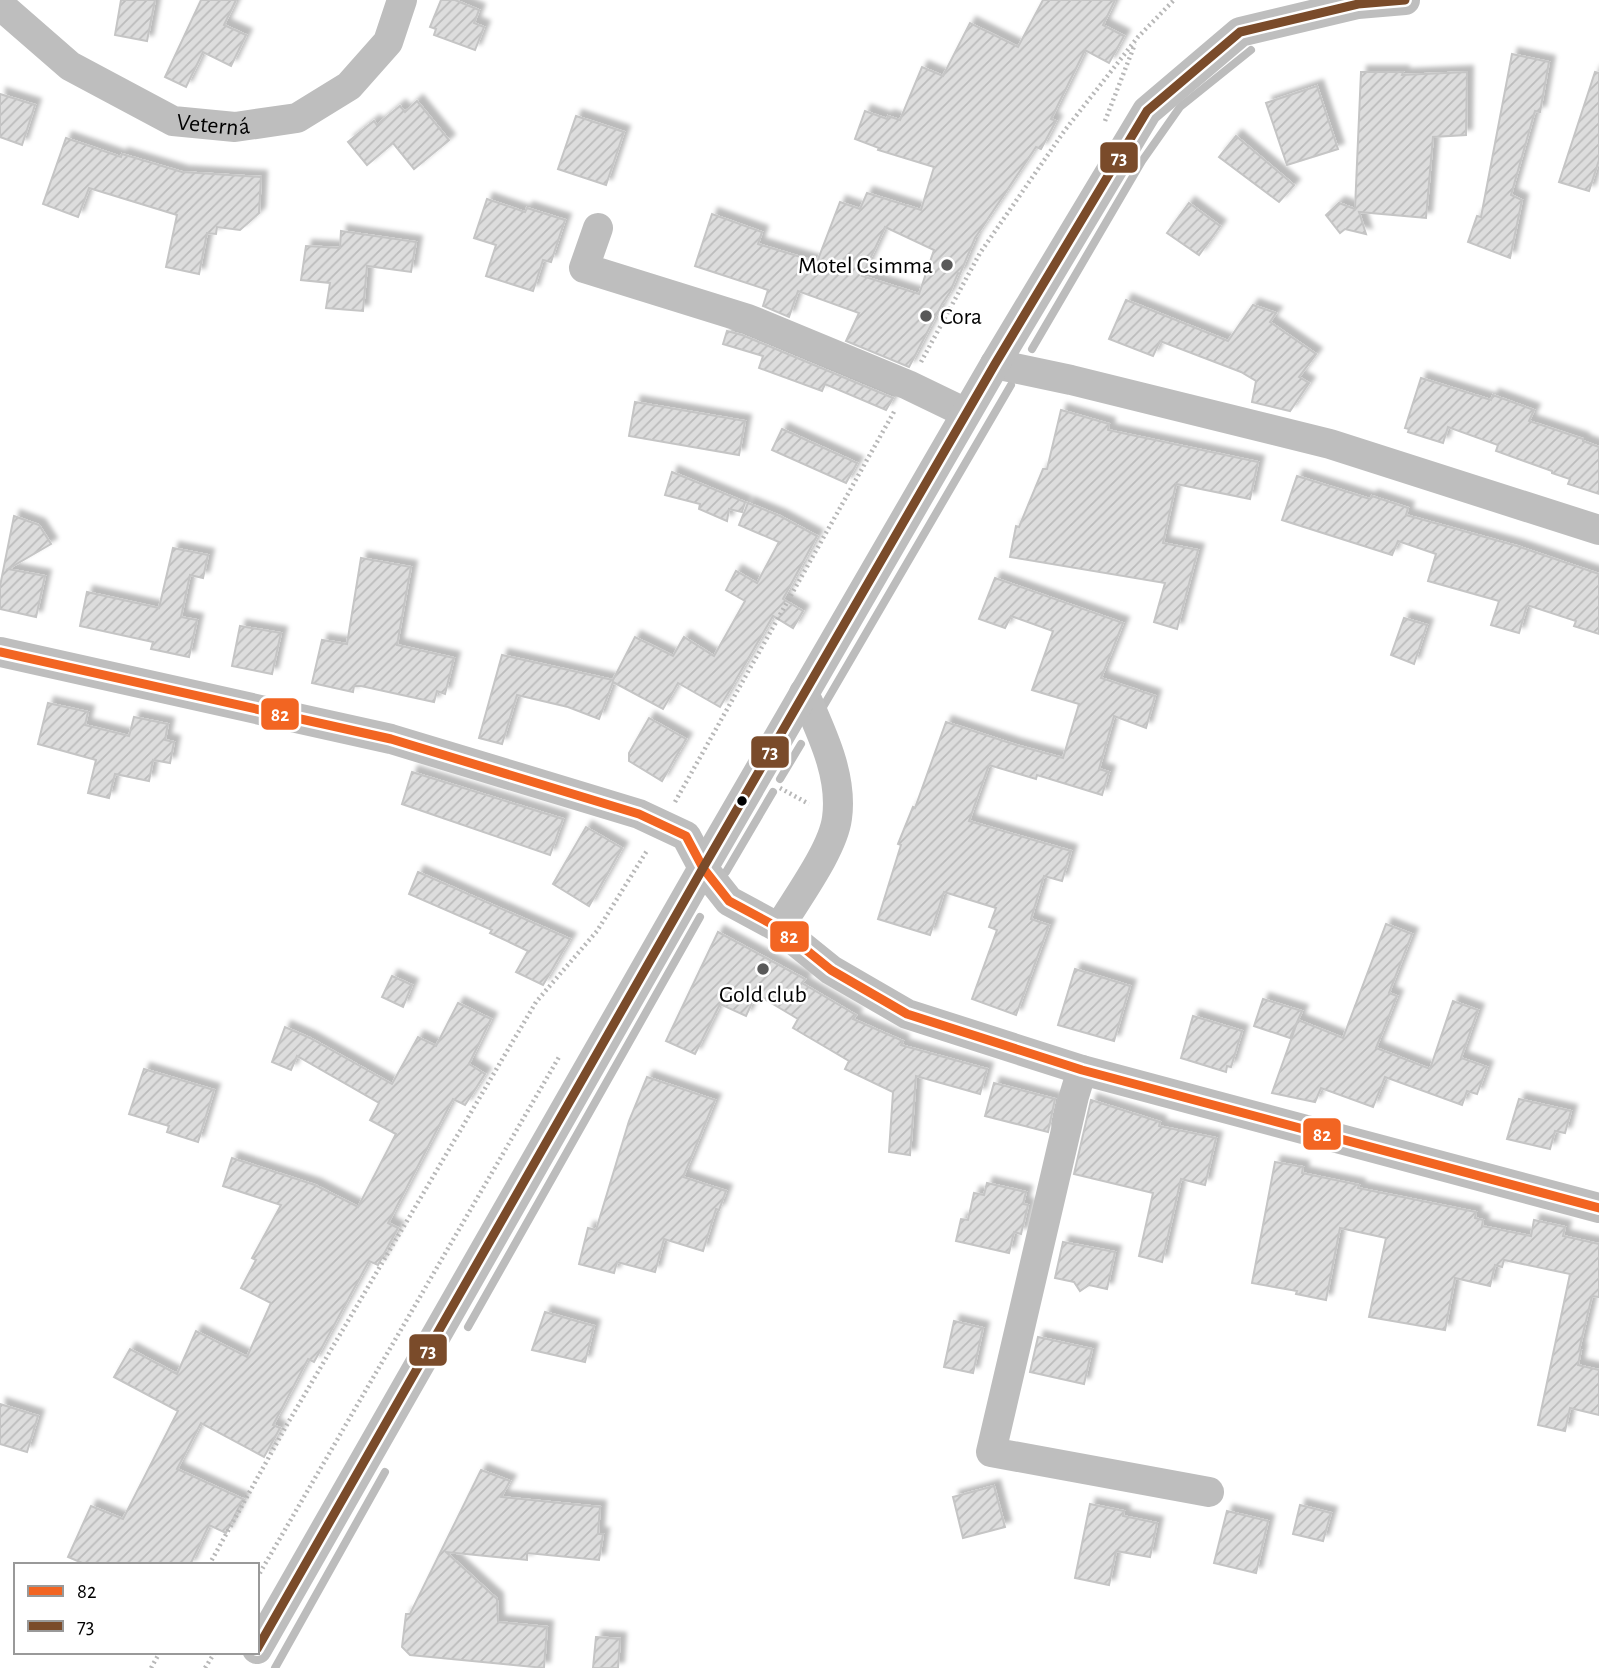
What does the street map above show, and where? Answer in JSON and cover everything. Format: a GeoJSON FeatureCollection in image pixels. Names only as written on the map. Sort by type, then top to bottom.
{"type":"FeatureCollection","features":[{"type":"Feature","properties":{"kind":"street","name":"Veterná"},"geometry":{"type":"LineString","coordinates":[[0,5],[70,66],[173,121],[235,127],[297,118],[349,86],[388,41],[402,0]]}},
{"type":"Feature","properties":{"kind":"street"},"geometry":{"type":"LineString","coordinates":[[259,1646],[966,413],[1147,111],[1240,32],[1358,4],[1405,0]]}},
{"type":"Feature","properties":{"kind":"street"},"geometry":{"type":"LineString","coordinates":[[598,228],[584,268],[748,319],[908,385],[966,413]]}},
{"type":"Feature","properties":{"kind":"street"},"geometry":{"type":"LineString","coordinates":[[995,364],[1330,444],[1599,530]]}},
{"type":"Feature","properties":{"kind":"street"},"geometry":{"type":"LineString","coordinates":[[0,652],[391,738],[626,810],[686,836],[703,868],[729,901],[779,928],[831,970],[906,1014],[1082,1070],[1599,1208]]}},
{"type":"Feature","properties":{"kind":"street"},"geometry":{"type":"LineString","coordinates":[[779,928],[823,856],[837,820],[838,792],[826,744],[804,693]]}},
{"type":"Feature","properties":{"kind":"street"},"geometry":{"type":"LineString","coordinates":[[1082,1070],[991,1452],[1209,1492]]}},
{"type":"Feature","properties":{"kind":"path"},"geometry":{"type":"LineString","coordinates":[[1138,37],[1174,0]]}},
{"type":"Feature","properties":{"kind":"building"},"geometry":{"type":"Polygon","coordinates":[[[121,0],[155,0],[147,41],[115,35],[121,0]]]}},
{"type":"Feature","properties":{"kind":"building"},"geometry":{"type":"Polygon","coordinates":[[[201,0],[236,0],[224,25],[246,35],[231,66],[203,52],[186,87],[165,77],[201,0]]]}},
{"type":"Feature","properties":{"kind":"building"},"geometry":{"type":"Polygon","coordinates":[[[441,0],[455,0],[479,10],[474,23],[484,27],[475,50],[434,35],[436,29],[430,27],[441,0]]]}},
{"type":"Feature","properties":{"kind":"building"},"geometry":{"type":"Polygon","coordinates":[[[1043,0],[1115,0],[1103,25],[1124,36],[1109,63],[1085,50],[1051,119],[1056,121],[1041,149],[1036,147],[975,238],[960,274],[958,273],[909,367],[846,341],[859,313],[798,291],[789,317],[763,306],[768,290],[695,266],[712,214],[762,232],[758,244],[817,262],[840,202],[860,209],[867,193],[921,210],[934,167],[878,150],[879,148],[855,139],[865,111],[887,119],[888,116],[900,120],[922,67],[943,76],[970,23],[1018,47],[1043,0]],[[885,227],[862,276],[919,294],[934,250],[885,227]]]}},
{"type":"Feature","properties":{"kind":"building"},"geometry":{"type":"Polygon","coordinates":[[[1512,54],[1549,62],[1540,112],[1535,111],[1511,195],[1522,200],[1510,258],[1468,242],[1477,216],[1481,217],[1512,54]]]}},
{"type":"Feature","properties":{"kind":"building"},"geometry":{"type":"Polygon","coordinates":[[[1361,72],[1403,72],[1402,75],[1467,72],[1466,135],[1433,137],[1426,218],[1359,212],[1366,234],[1345,229],[1340,233],[1326,215],[1339,203],[1355,209],[1361,72]]]}},
{"type":"Feature","properties":{"kind":"building"},"geometry":{"type":"Polygon","coordinates":[[[1595,72],[1599,73],[1599,160],[1589,191],[1559,182],[1595,72]]]}},
{"type":"Feature","properties":{"kind":"building"},"geometry":{"type":"Polygon","coordinates":[[[1317,86],[1338,149],[1287,165],[1266,103],[1317,86]]]}},
{"type":"Feature","properties":{"kind":"building"},"geometry":{"type":"Polygon","coordinates":[[[0,94],[35,105],[22,145],[0,137],[0,94]]]}},
{"type":"Feature","properties":{"kind":"building"},"geometry":{"type":"Polygon","coordinates":[[[417,101],[449,140],[414,169],[393,143],[367,165],[348,142],[374,121],[377,125],[400,106],[405,112],[417,101]]]}},
{"type":"Feature","properties":{"kind":"building"},"geometry":{"type":"Polygon","coordinates":[[[576,116],[624,132],[606,185],[558,169],[576,116]]]}},
{"type":"Feature","properties":{"kind":"building"},"geometry":{"type":"Polygon","coordinates":[[[1236,136],[1294,185],[1279,202],[1219,157],[1236,136]]]}},
{"type":"Feature","properties":{"kind":"building"},"geometry":{"type":"Polygon","coordinates":[[[66,138],[121,157],[122,154],[182,172],[261,177],[259,213],[240,230],[217,227],[216,234],[207,233],[199,274],[166,267],[177,215],[89,188],[78,217],[43,204],[66,138]]]}},
{"type":"Feature","properties":{"kind":"building"},"geometry":{"type":"Polygon","coordinates":[[[487,199],[525,212],[527,208],[565,220],[551,262],[543,260],[533,291],[486,276],[496,245],[474,238],[487,199]]]}},
{"type":"Feature","properties":{"kind":"building"},"geometry":{"type":"Polygon","coordinates":[[[1189,203],[1220,226],[1199,255],[1167,233],[1189,203]]]}},
{"type":"Feature","properties":{"kind":"building"},"geometry":{"type":"Polygon","coordinates":[[[341,231],[416,242],[411,272],[367,266],[363,311],[326,308],[330,283],[301,280],[306,246],[340,248],[341,231]]]}},
{"type":"Feature","properties":{"kind":"building"},"geometry":{"type":"Polygon","coordinates":[[[1126,300],[1228,341],[1253,305],[1276,313],[1270,322],[1316,354],[1299,377],[1309,383],[1290,411],[1252,402],[1256,381],[1241,372],[1160,341],[1153,356],[1109,339],[1126,300]]]}},
{"type":"Feature","properties":{"kind":"building"},"geometry":{"type":"Polygon","coordinates":[[[727,331],[893,398],[886,410],[825,384],[822,391],[759,368],[763,356],[723,344],[727,331]]]}},
{"type":"Feature","properties":{"kind":"building"},"geometry":{"type":"Polygon","coordinates":[[[1421,378],[1491,400],[1493,395],[1534,410],[1529,421],[1599,447],[1599,494],[1568,484],[1570,479],[1552,471],[1496,451],[1498,445],[1448,427],[1443,443],[1408,432],[1409,429],[1405,428],[1421,378]]]}},
{"type":"Feature","properties":{"kind":"building"},"geometry":{"type":"Polygon","coordinates":[[[635,402],[745,421],[739,455],[629,436],[635,402]]]}},
{"type":"Feature","properties":{"kind":"building"},"geometry":{"type":"Polygon","coordinates":[[[1061,410],[1109,424],[1108,430],[1258,462],[1250,499],[1176,484],[1163,543],[1198,550],[1177,629],[1154,622],[1165,583],[1010,557],[1016,526],[1019,527],[1043,469],[1047,469],[1061,410]]]}},
{"type":"Feature","properties":{"kind":"building"},"geometry":{"type":"Polygon","coordinates":[[[782,429],[857,463],[846,483],[772,450],[782,429]]]}},
{"type":"Feature","properties":{"kind":"building"},"geometry":{"type":"Polygon","coordinates":[[[672,472],[745,502],[742,512],[729,509],[727,521],[699,509],[700,504],[665,495],[672,472]]]}},
{"type":"Feature","properties":{"kind":"building"},"geometry":{"type":"Polygon","coordinates":[[[1297,476],[1370,499],[1372,496],[1408,508],[1406,515],[1517,546],[1599,574],[1599,634],[1574,626],[1576,621],[1527,605],[1519,633],[1491,625],[1499,601],[1428,581],[1436,554],[1398,541],[1392,555],[1282,520],[1297,476]]]}},
{"type":"Feature","properties":{"kind":"building"},"geometry":{"type":"Polygon","coordinates":[[[748,503],[817,536],[783,599],[803,611],[793,628],[773,616],[720,707],[678,683],[663,709],[613,682],[599,719],[568,707],[517,695],[502,744],[479,738],[502,655],[613,680],[635,637],[673,656],[684,637],[714,656],[745,601],[726,590],[736,571],[757,583],[779,542],[739,525],[748,503]]]}},
{"type":"Feature","properties":{"kind":"building"},"geometry":{"type":"Polygon","coordinates":[[[14,516],[39,525],[51,544],[8,569],[45,576],[36,617],[0,609],[0,586],[14,516]]]}},
{"type":"Feature","properties":{"kind":"building"},"geometry":{"type":"Polygon","coordinates":[[[173,548],[208,555],[203,578],[190,575],[181,617],[197,620],[189,657],[151,649],[153,642],[80,626],[87,592],[159,608],[173,548]]]}},
{"type":"Feature","properties":{"kind":"building"},"geometry":{"type":"Polygon","coordinates":[[[361,558],[411,567],[397,645],[454,658],[445,694],[437,691],[434,702],[361,686],[354,686],[353,692],[312,683],[322,640],[347,644],[361,558]]]}},
{"type":"Feature","properties":{"kind":"building"},"geometry":{"type":"Polygon","coordinates":[[[995,578],[1123,623],[1101,678],[1155,696],[1146,728],[1114,716],[1099,769],[1109,772],[1102,795],[1037,775],[1036,779],[989,765],[969,821],[1071,851],[1062,881],[1044,876],[1031,919],[1049,925],[1016,1015],[972,999],[997,930],[989,927],[996,908],[944,892],[930,935],[878,919],[901,845],[898,844],[913,807],[915,808],[946,722],[1063,758],[1079,704],[1032,690],[1053,631],[1011,616],[1005,628],[979,619],[995,578]]]}},
{"type":"Feature","properties":{"kind":"building"},"geometry":{"type":"Polygon","coordinates":[[[1404,618],[1427,625],[1414,664],[1391,655],[1404,618]]]}},
{"type":"Feature","properties":{"kind":"building"},"geometry":{"type":"Polygon","coordinates":[[[240,626],[281,633],[272,674],[232,666],[240,626]]]}},
{"type":"Feature","properties":{"kind":"building"},"geometry":{"type":"Polygon","coordinates":[[[48,703],[88,712],[85,725],[129,736],[134,717],[168,724],[165,740],[174,742],[170,763],[153,760],[149,781],[115,774],[109,798],[88,793],[96,760],[38,744],[48,703]]]}},
{"type":"Feature","properties":{"kind":"building"},"geometry":{"type":"Polygon","coordinates":[[[649,718],[686,739],[662,781],[629,761],[629,753],[649,718]]]}},
{"type":"Feature","properties":{"kind":"building"},"geometry":{"type":"Polygon","coordinates":[[[412,772],[563,819],[550,855],[402,804],[412,772]]]}},
{"type":"Feature","properties":{"kind":"building"},"geometry":{"type":"Polygon","coordinates":[[[586,827],[622,848],[589,906],[553,884],[586,827]]]}},
{"type":"Feature","properties":{"kind":"building"},"geometry":{"type":"Polygon","coordinates":[[[418,872],[570,939],[543,985],[516,972],[528,951],[490,933],[492,930],[409,894],[418,872]]]}},
{"type":"Feature","properties":{"kind":"building"},"geometry":{"type":"Polygon","coordinates":[[[1386,924],[1412,934],[1389,993],[1397,996],[1376,1048],[1430,1069],[1453,1001],[1478,1010],[1461,1058],[1487,1067],[1477,1094],[1467,1091],[1462,1105],[1385,1077],[1373,1107],[1321,1088],[1315,1102],[1272,1093],[1298,1020],[1343,1038],[1386,924]]]}},
{"type":"Feature","properties":{"kind":"building"},"geometry":{"type":"Polygon","coordinates":[[[718,932],[805,979],[802,983],[856,1015],[853,1019],[903,1041],[901,1045],[987,1069],[980,1094],[916,1076],[910,1155],[889,1152],[893,1092],[845,1069],[849,1061],[793,1028],[798,1019],[756,994],[746,1016],[720,1004],[695,1054],[666,1041],[718,932]]]}},
{"type":"Feature","properties":{"kind":"building"},"geometry":{"type":"Polygon","coordinates":[[[1075,969],[1130,986],[1114,1041],[1058,1025],[1075,969]]]}},
{"type":"Feature","properties":{"kind":"building"},"geometry":{"type":"Polygon","coordinates":[[[392,976],[412,985],[403,1007],[382,997],[392,976]]]}},
{"type":"Feature","properties":{"kind":"building"},"geometry":{"type":"Polygon","coordinates":[[[1263,999],[1302,1011],[1290,1038],[1254,1026],[1263,999]]]}},
{"type":"Feature","properties":{"kind":"building"},"geometry":{"type":"Polygon","coordinates":[[[458,1003],[491,1019],[469,1064],[485,1074],[465,1105],[453,1099],[388,1223],[398,1228],[378,1265],[369,1261],[314,1362],[308,1359],[273,1425],[280,1428],[264,1457],[201,1423],[177,1469],[243,1499],[226,1533],[209,1525],[191,1563],[82,1563],[68,1557],[91,1506],[123,1519],[178,1411],[114,1377],[130,1349],[177,1374],[196,1331],[247,1357],[271,1303],[241,1288],[256,1260],[252,1258],[281,1205],[223,1186],[232,1158],[315,1185],[358,1207],[396,1134],[370,1120],[379,1103],[297,1056],[291,1070],[272,1062],[285,1027],[392,1084],[418,1037],[436,1046],[458,1003]]]}},
{"type":"Feature","properties":{"kind":"building"},"geometry":{"type":"Polygon","coordinates":[[[1193,1016],[1242,1031],[1231,1067],[1227,1066],[1226,1072],[1181,1058],[1193,1016]]]}},
{"type":"Feature","properties":{"kind":"building"},"geometry":{"type":"Polygon","coordinates":[[[144,1069],[214,1090],[198,1142],[167,1132],[169,1126],[129,1114],[144,1069]]]}},
{"type":"Feature","properties":{"kind":"building"},"geometry":{"type":"Polygon","coordinates":[[[647,1077],[715,1100],[683,1177],[726,1191],[719,1210],[716,1209],[703,1251],[664,1239],[655,1272],[617,1262],[614,1273],[579,1264],[588,1228],[596,1230],[629,1121],[647,1077]]]}},
{"type":"Feature","properties":{"kind":"building"},"geometry":{"type":"Polygon","coordinates":[[[994,1083],[1055,1099],[1048,1132],[985,1116],[994,1083]]]}},
{"type":"Feature","properties":{"kind":"building"},"geometry":{"type":"Polygon","coordinates":[[[1519,1099],[1571,1111],[1565,1133],[1555,1131],[1550,1149],[1507,1139],[1519,1099]]]}},
{"type":"Feature","properties":{"kind":"building"},"geometry":{"type":"Polygon","coordinates":[[[1091,1100],[1160,1122],[1159,1126],[1216,1138],[1205,1185],[1181,1179],[1162,1262],[1139,1256],[1153,1193],[1074,1174],[1091,1100]]]}},
{"type":"Feature","properties":{"kind":"building"},"geometry":{"type":"Polygon","coordinates":[[[1275,1162],[1303,1167],[1302,1173],[1359,1185],[1358,1188],[1476,1212],[1475,1218],[1483,1220],[1482,1226],[1531,1236],[1534,1220],[1565,1227],[1563,1236],[1599,1244],[1599,1297],[1592,1296],[1578,1365],[1599,1370],[1599,1415],[1570,1408],[1565,1431],[1538,1425],[1570,1274],[1504,1260],[1502,1267],[1495,1265],[1490,1286],[1455,1278],[1445,1330],[1369,1317],[1386,1238],[1340,1228],[1326,1300],[1296,1294],[1297,1291],[1252,1283],[1275,1162]]]}},
{"type":"Feature","properties":{"kind":"building"},"geometry":{"type":"Polygon","coordinates":[[[987,1183],[1026,1192],[1023,1204],[1028,1205],[1021,1234],[1014,1232],[1009,1253],[956,1241],[961,1219],[968,1220],[974,1193],[984,1195],[987,1183]]]}},
{"type":"Feature","properties":{"kind":"building"},"geometry":{"type":"Polygon","coordinates":[[[1063,1242],[1115,1252],[1107,1289],[1089,1285],[1080,1291],[1074,1282],[1055,1278],[1063,1242]]]}},
{"type":"Feature","properties":{"kind":"building"},"geometry":{"type":"Polygon","coordinates":[[[545,1312],[594,1326],[585,1362],[532,1350],[545,1312]]]}},
{"type":"Feature","properties":{"kind":"building"},"geometry":{"type":"Polygon","coordinates":[[[954,1321],[983,1328],[973,1373],[944,1367],[954,1321]]]}},
{"type":"Feature","properties":{"kind":"building"},"geometry":{"type":"Polygon","coordinates":[[[1038,1337],[1092,1349],[1084,1384],[1030,1372],[1038,1337]]]}},
{"type":"Feature","properties":{"kind":"building"},"geometry":{"type":"Polygon","coordinates":[[[0,1404],[38,1416],[27,1452],[0,1444],[0,1404]]]}},
{"type":"Feature","properties":{"kind":"building"},"geometry":{"type":"Polygon","coordinates":[[[481,1470],[510,1481],[501,1497],[600,1507],[598,1534],[603,1534],[599,1560],[527,1553],[527,1560],[446,1552],[497,1599],[498,1622],[547,1627],[544,1668],[410,1655],[402,1647],[406,1614],[410,1614],[481,1470]]]}},
{"type":"Feature","properties":{"kind":"building"},"geometry":{"type":"Polygon","coordinates":[[[994,1486],[1005,1527],[963,1538],[953,1497],[994,1486]]]}},
{"type":"Feature","properties":{"kind":"building"},"geometry":{"type":"Polygon","coordinates":[[[1090,1504],[1124,1511],[1123,1516],[1157,1523],[1150,1557],[1116,1551],[1109,1585],[1075,1578],[1090,1504]]]}},
{"type":"Feature","properties":{"kind":"building"},"geometry":{"type":"Polygon","coordinates":[[[1300,1505],[1331,1513],[1323,1541],[1293,1534],[1300,1505]]]}},
{"type":"Feature","properties":{"kind":"building"},"geometry":{"type":"Polygon","coordinates":[[[1227,1511],[1268,1521],[1256,1573],[1214,1563],[1227,1511]]]}},
{"type":"Feature","properties":{"kind":"building"},"geometry":{"type":"Polygon","coordinates":[[[596,1637],[620,1639],[618,1668],[593,1668],[596,1637]]]}},
{"type":"Feature","properties":{"kind":"waterway"},"geometry":{"type":"LineString","coordinates":[[1032,349],[1142,161],[1180,107],[1251,50]]}},
{"type":"Feature","properties":{"kind":"waterway"},"geometry":{"type":"LineString","coordinates":[[823,707],[1011,385]]}},
{"type":"Feature","properties":{"kind":"waterway"},"geometry":{"type":"LineString","coordinates":[[780,779],[801,744]]}},
{"type":"Feature","properties":{"kind":"waterway"},"geometry":{"type":"LineString","coordinates":[[726,872],[773,792]]}},
{"type":"Feature","properties":{"kind":"waterway"},"geometry":{"type":"LineString","coordinates":[[468,1327],[700,917]]}},
{"type":"Feature","properties":{"kind":"waterway"},"geometry":{"type":"LineString","coordinates":[[275,1668],[385,1472]]}},
{"type":"Feature","properties":{"kind":"transit line","name":"73"},"geometry":{"type":"LineString","coordinates":[[259,1645],[703,868],[995,364],[1147,111],[1240,32],[1358,4],[1405,0]]}},
{"type":"Feature","properties":{"kind":"transit line","name":"82"},"geometry":{"type":"LineString","coordinates":[[0,652],[391,739],[639,814],[686,836],[703,868],[729,901],[779,928],[831,970],[907,1014],[1082,1070],[1599,1208]]}},
{"type":"Feature","properties":{"kind":"place","name":"Motel Csimma"},"geometry":{"type":"Point","coordinates":[947,265]}},
{"type":"Feature","properties":{"kind":"place","name":"Cora"},"geometry":{"type":"Point","coordinates":[926,316]}},
{"type":"Feature","properties":{"kind":"place","name":"Gold club"},"geometry":{"type":"Point","coordinates":[763,969]}}]}
